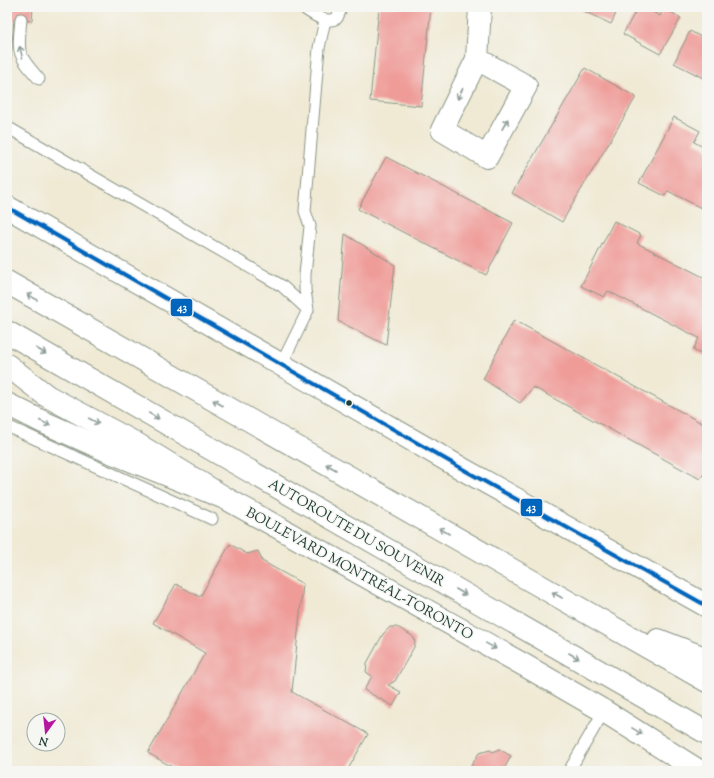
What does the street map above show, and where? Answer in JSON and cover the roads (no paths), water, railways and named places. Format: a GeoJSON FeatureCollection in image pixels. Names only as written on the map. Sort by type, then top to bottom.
{"type":"FeatureCollection","features":[{"type":"Feature","properties":{"kind":"main road"},"geometry":{"type":"LineString","coordinates":[[477,59],[480,7]]}},
{"type":"Feature","properties":{"kind":"main road"},"geometry":{"type":"LineString","coordinates":[[7,207],[466,471],[707,606]]}},
{"type":"Feature","properties":{"kind":"main road"},"geometry":{"type":"LineString","coordinates":[[7,282],[707,681]]}},
{"type":"Feature","properties":{"kind":"main road","name":"AUTOROUTE DU SOUVENIR"},"geometry":{"type":"LineString","coordinates":[[7,332],[707,733]]}},
{"type":"Feature","properties":{"kind":"main road"},"geometry":{"type":"LineString","coordinates":[[7,365],[47,396],[135,443],[225,498]]}},
{"type":"Feature","properties":{"kind":"main road","name":"BOULEVARD MONTRÉAL-TORONTO"},"geometry":{"type":"LineString","coordinates":[[7,404],[114,454],[225,498],[365,575],[604,711],[699,771]]}},
{"type":"Feature","properties":{"kind":"main road"},"geometry":{"type":"LineString","coordinates":[[591,614],[707,659]]}},
{"type":"Feature","properties":{"kind":"lane"},"geometry":{"type":"LineString","coordinates":[[302,7],[325,20],[334,20],[337,18],[342,7]]}},
{"type":"Feature","properties":{"kind":"lane"},"geometry":{"type":"LineString","coordinates":[[21,20],[20,52],[24,62],[40,79]]}},
{"type":"Feature","properties":{"kind":"lane"},"geometry":{"type":"LineString","coordinates":[[281,365],[308,310],[305,290],[305,275],[310,226],[305,211],[319,48],[325,20]]}},
{"type":"Feature","properties":{"kind":"lane"},"geometry":{"type":"LineString","coordinates":[[7,127],[282,286],[308,310]]}},
{"type":"Feature","properties":{"kind":"lane"},"geometry":{"type":"LineString","coordinates":[[7,426],[212,518]]}},
{"type":"Feature","properties":{"kind":"lane"},"geometry":{"type":"LineString","coordinates":[[569,771],[604,711]]}}]}
